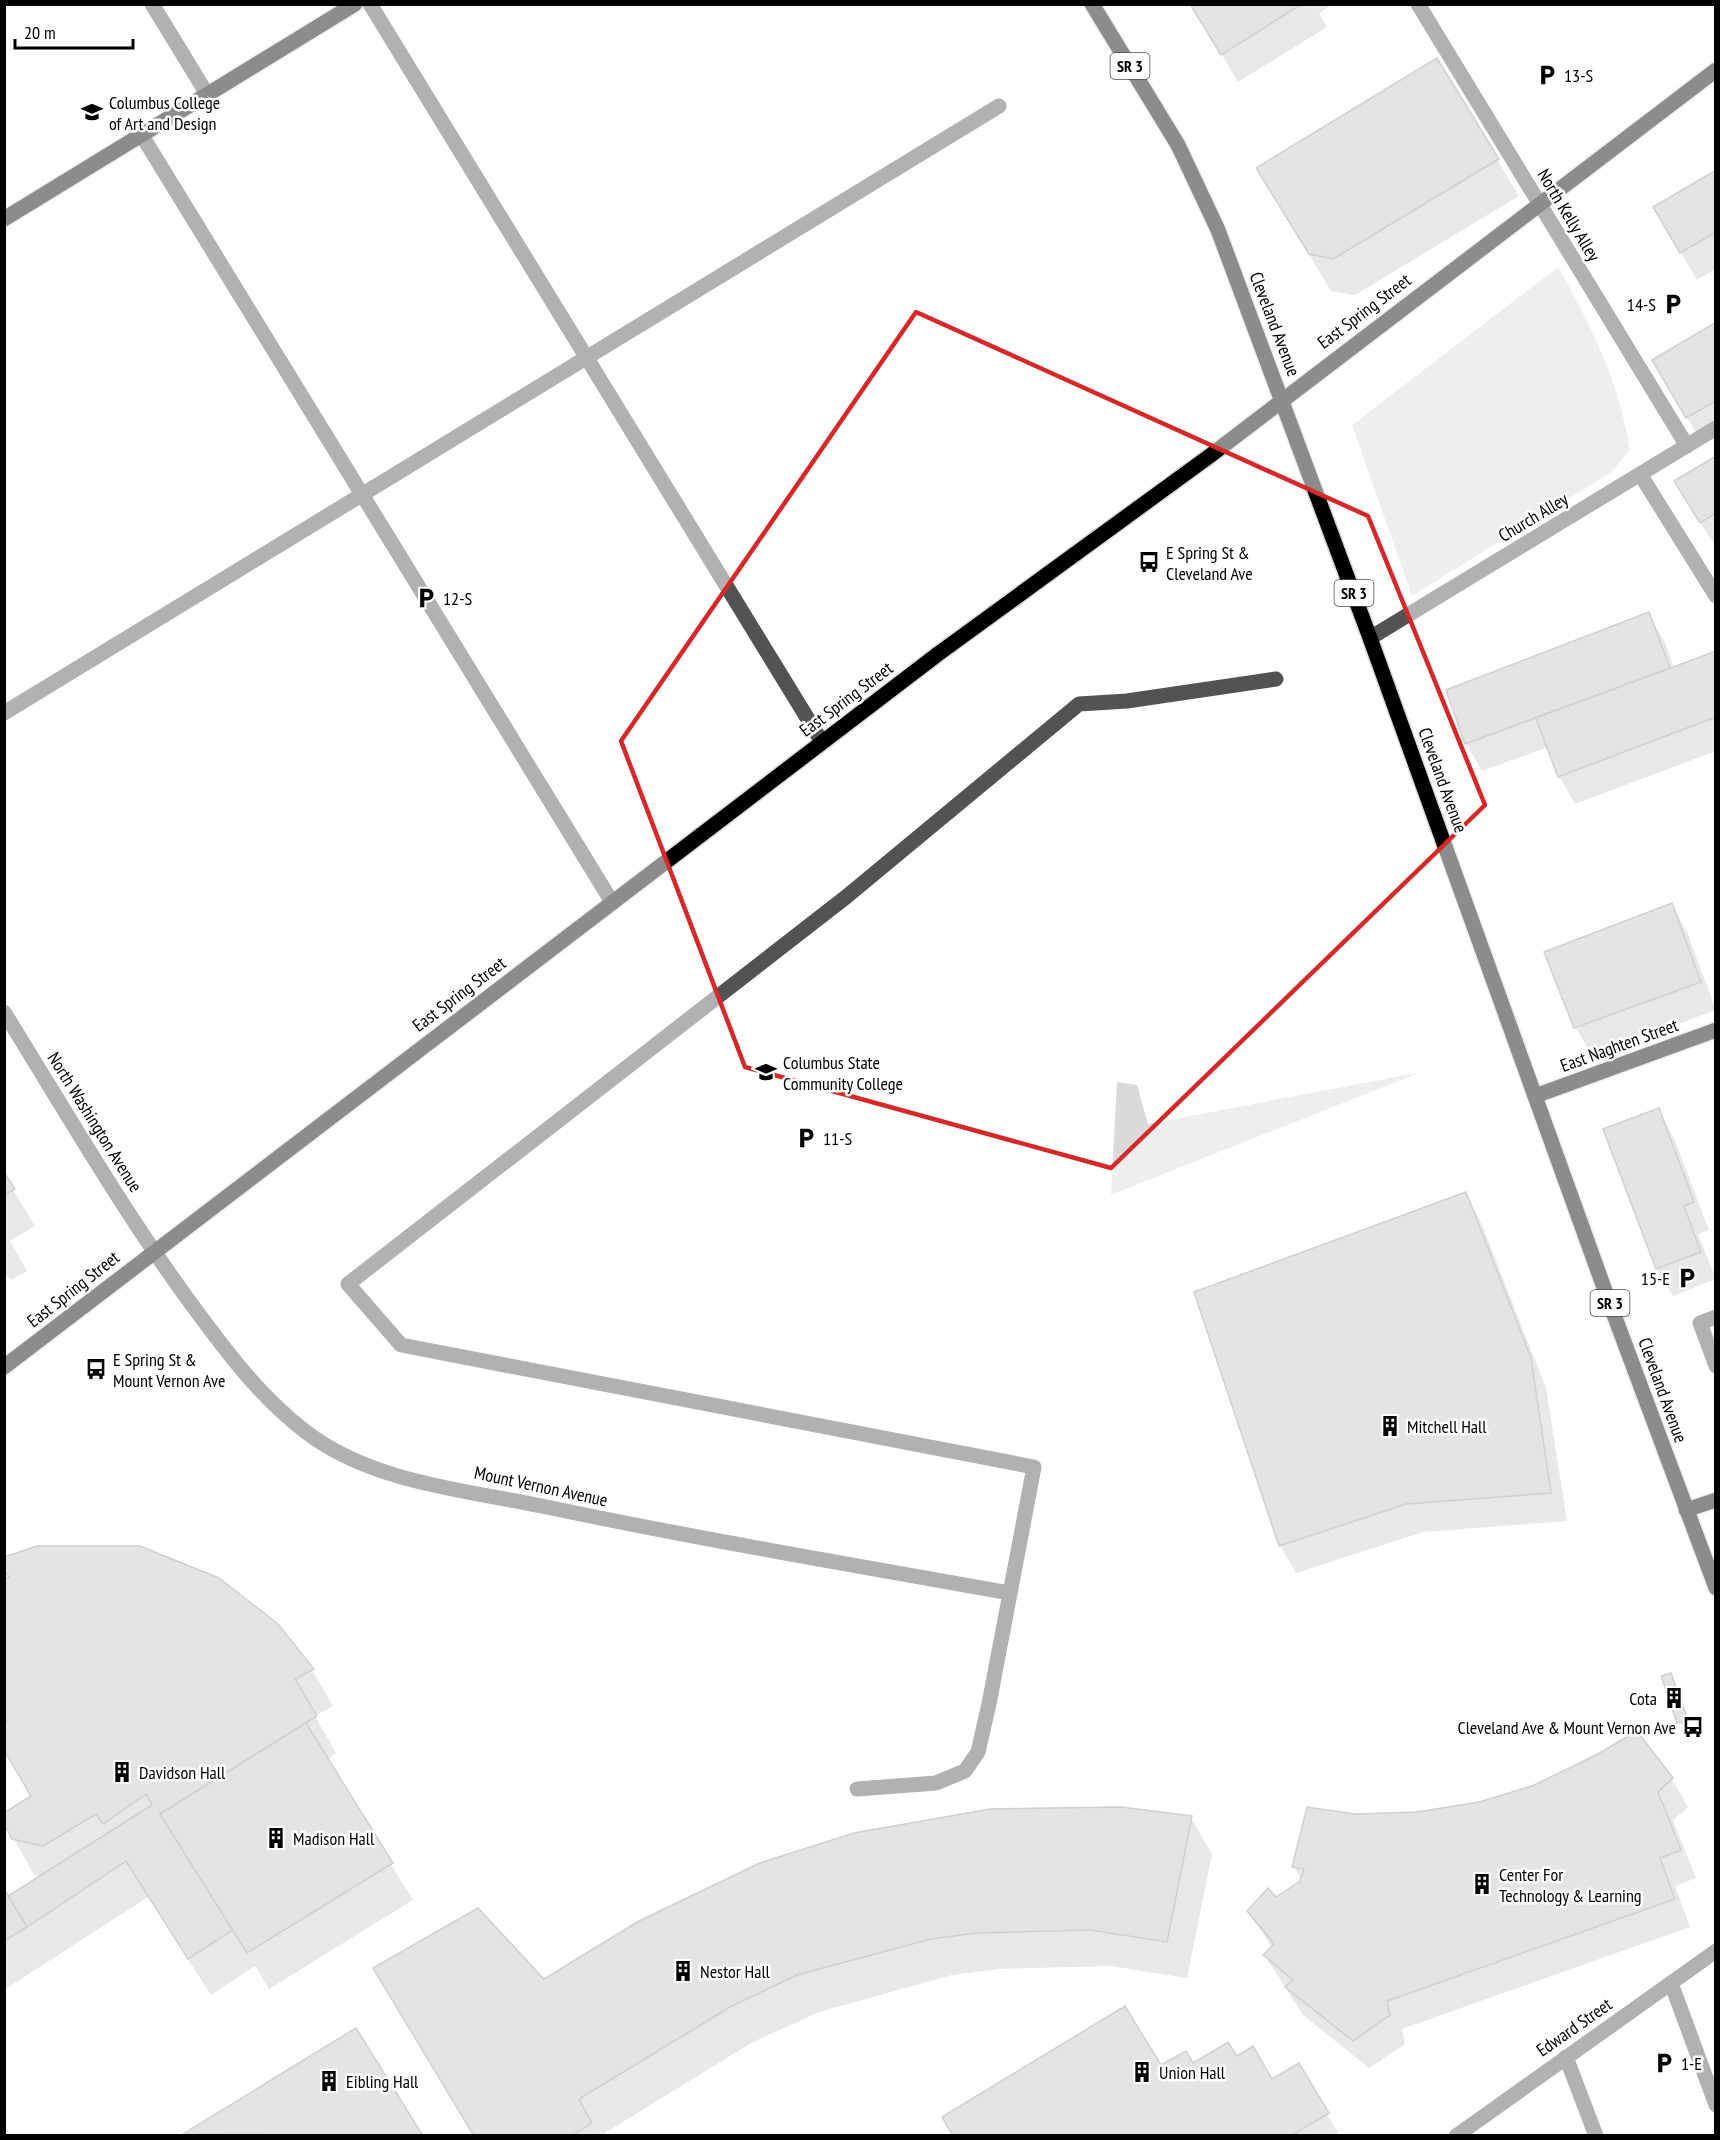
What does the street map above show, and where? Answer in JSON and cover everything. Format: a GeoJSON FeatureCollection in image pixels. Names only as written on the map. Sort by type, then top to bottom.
{"type":"FeatureCollection","features":[{"type":"Feature","properties":{"kind":"main road"},"geometry":{"type":"LineString","coordinates":[[4,219],[355,4]]}},
{"type":"Feature","properties":{"kind":"main road","name":"Cleveland Avenue"},"geometry":{"type":"LineString","coordinates":[[1092,4],[1168,127],[1200,186],[1371,638],[1535,1096],[1716,1588]]}},
{"type":"Feature","properties":{"kind":"main road","name":"East Spring Street"},"geometry":{"type":"LineString","coordinates":[[4,1367],[938,654],[1211,455],[1282,398],[1716,70]]}},
{"type":"Feature","properties":{"kind":"main road","name":"East Naghten Street"},"geometry":{"type":"LineString","coordinates":[[1535,1096],[1716,1030]]}},
{"type":"Feature","properties":{"kind":"main road"},"geometry":{"type":"LineString","coordinates":[[1686,1510],[1716,1500]]}},
{"type":"Feature","properties":{"kind":"street"},"geometry":{"type":"LineString","coordinates":[[152,4],[207,94]]}},
{"type":"Feature","properties":{"kind":"street"},"geometry":{"type":"LineString","coordinates":[[370,4],[822,742]]}},
{"type":"Feature","properties":{"kind":"street","name":"North Kelly Alley"},"geometry":{"type":"LineString","coordinates":[[1418,4],[1687,446]]}},
{"type":"Feature","properties":{"kind":"street"},"geometry":{"type":"LineString","coordinates":[[4,713],[999,106]]}},
{"type":"Feature","properties":{"kind":"street"},"geometry":{"type":"LineString","coordinates":[[141,134],[612,902]]}},
{"type":"Feature","properties":{"kind":"street","name":"Church Alley"},"geometry":{"type":"LineString","coordinates":[[1371,638],[1716,428]]}},
{"type":"Feature","properties":{"kind":"street"},"geometry":{"type":"LineString","coordinates":[[1640,474],[1716,596]]}},
{"type":"Feature","properties":{"kind":"street"},"geometry":{"type":"LineString","coordinates":[[857,1789],[936,1783],[965,1771],[978,1752],[1034,1467],[401,1345],[348,1284],[846,897],[1079,704],[1127,700],[1276,679]]}},
{"type":"Feature","properties":{"kind":"street","name":"North Washington Avenue"},"geometry":{"type":"LineString","coordinates":[[4,1012],[152,1253]]}},
{"type":"Feature","properties":{"kind":"street","name":"Mount Vernon Avenue"},"geometry":{"type":"LineString","coordinates":[[152,1253],[238,1366],[270,1402],[308,1434],[355,1462],[424,1482],[657,1530],[1010,1593]]}},
{"type":"Feature","properties":{"kind":"street"},"geometry":{"type":"LineString","coordinates":[[1716,1317],[1700,1323],[1716,1366]]}},
{"type":"Feature","properties":{"kind":"street","name":"Edward Street"},"geometry":{"type":"LineString","coordinates":[[1456,2136],[1477,2129],[1566,2057],[1716,1951]]}},
{"type":"Feature","properties":{"kind":"street"},"geometry":{"type":"LineString","coordinates":[[1671,1983],[1716,2105]]}},
{"type":"Feature","properties":{"kind":"street"},"geometry":{"type":"LineString","coordinates":[[1566,2057],[1596,2136]]}},
{"type":"Feature","properties":{"kind":"highlighted area"},"geometry":{"type":"Polygon","coordinates":[[[916,312],[1368,516],[1485,805],[1111,1168],[745,1067],[621,741],[916,312]]]}},
{"type":"Feature","properties":{"kind":"shaded area"},"geometry":{"type":"Polygon","coordinates":[[[1558,267],[1603,355],[1619,401],[1630,449],[1613,471],[1412,596],[1352,425],[1558,267]]]}},
{"type":"Feature","properties":{"kind":"shaded area"},"geometry":{"type":"Polygon","coordinates":[[[1421,1072],[1111,1195],[1117,1082],[1137,1085],[1148,1124],[1421,1072]]]}},
{"type":"Feature","properties":{"kind":"building"},"geometry":{"type":"Polygon","coordinates":[[[1190,4],[1302,4],[1221,55],[1190,4]]]}},
{"type":"Feature","properties":{"kind":"building"},"geometry":{"type":"Polygon","coordinates":[[[1437,58],[1499,159],[1333,259],[1309,254],[1256,168],[1437,58]]]}},
{"type":"Feature","properties":{"kind":"building"},"geometry":{"type":"Polygon","coordinates":[[[1716,170],[1716,232],[1680,253],[1653,207],[1716,170]]]}},
{"type":"Feature","properties":{"kind":"building"},"geometry":{"type":"Polygon","coordinates":[[[1716,322],[1716,401],[1686,418],[1652,360],[1716,322]]]}},
{"type":"Feature","properties":{"kind":"building"},"geometry":{"type":"Polygon","coordinates":[[[1716,456],[1716,513],[1700,523],[1674,481],[1716,456]]]}},
{"type":"Feature","properties":{"kind":"building"},"geometry":{"type":"Polygon","coordinates":[[[1649,612],[1670,668],[1465,744],[1446,690],[1649,612]]]}},
{"type":"Feature","properties":{"kind":"building"},"geometry":{"type":"Polygon","coordinates":[[[1716,651],[1716,717],[1558,777],[1536,718],[1716,651]]]}},
{"type":"Feature","properties":{"kind":"building"},"geometry":{"type":"Polygon","coordinates":[[[1672,903],[1701,982],[1574,1028],[1544,952],[1672,903]]]}},
{"type":"Feature","properties":{"kind":"building"},"geometry":{"type":"Polygon","coordinates":[[[1659,1108],[1694,1202],[1684,1206],[1701,1252],[1656,1269],[1603,1129],[1659,1108]]]}},
{"type":"Feature","properties":{"kind":"building"},"geometry":{"type":"Polygon","coordinates":[[[4,1172],[15,1189],[4,1195],[4,1172]]]}},
{"type":"Feature","properties":{"kind":"building","name":"Mitchell Hall"},"geometry":{"type":"Polygon","coordinates":[[[1466,1192],[1531,1358],[1551,1493],[1406,1504],[1279,1546],[1194,1292],[1466,1192]]]}},
{"type":"Feature","properties":{"kind":"building","name":"Davidson Hall"},"geometry":{"type":"Polygon","coordinates":[[[37,1546],[140,1546],[219,1578],[278,1624],[314,1669],[295,1679],[317,1716],[160,1814],[233,1930],[188,1959],[126,1861],[27,1927],[8,1896],[152,1805],[146,1794],[103,1824],[96,1814],[43,1846],[12,1839],[4,1824],[4,1813],[31,1796],[4,1750],[4,1723],[7,1721],[4,1715],[4,1579],[9,1577],[4,1570],[4,1557],[37,1546]]]}},
{"type":"Feature","properties":{"kind":"building","name":"Cota"},"geometry":{"type":"Polygon","coordinates":[[[1671,1673],[1688,1720],[1677,1723],[1661,1676],[1671,1673]]]}},
{"type":"Feature","properties":{"kind":"building","name":"Madison Hall"},"geometry":{"type":"Polygon","coordinates":[[[306,1723],[393,1863],[247,1953],[160,1814],[306,1723]]]}},
{"type":"Feature","properties":{"kind":"building","name":"Center For Technology & Learning"},"geometry":{"type":"Polygon","coordinates":[[[1637,1731],[1673,1778],[1658,1792],[1681,1850],[1660,1858],[1675,1899],[1387,2001],[1390,2015],[1353,2041],[1285,1987],[1293,1980],[1263,1955],[1274,1944],[1247,1911],[1268,1888],[1276,1897],[1300,1881],[1304,1869],[1292,1867],[1307,1807],[1355,1814],[1417,1812],[1479,1802],[1532,1786],[1596,1755],[1637,1731]]]}},
{"type":"Feature","properties":{"kind":"building","name":"Nestor Hall"},"geometry":{"type":"Polygon","coordinates":[[[1121,1807],[1192,1816],[1167,1942],[1090,1930],[977,1933],[931,1939],[797,1975],[730,2007],[579,2099],[592,2123],[572,2136],[474,2136],[373,1968],[478,1908],[544,1979],[639,1921],[760,1863],[854,1833],[990,1809],[1121,1807]]]}},
{"type":"Feature","properties":{"kind":"building"},"geometry":{"type":"Polygon","coordinates":[[[4,1889],[27,1927],[4,1941],[4,1889]]]}},
{"type":"Feature","properties":{"kind":"building","name":"Union Hall"},"geometry":{"type":"Polygon","coordinates":[[[1125,2006],[1161,2065],[1186,2051],[1193,2063],[1228,2042],[1237,2056],[1253,2046],[1272,2079],[1299,2063],[1329,2113],[1291,2136],[953,2136],[942,2117],[1125,2006]]]}},
{"type":"Feature","properties":{"kind":"building","name":"Eibling Hall"},"geometry":{"type":"Polygon","coordinates":[[[356,2028],[423,2136],[183,2134],[356,2028]]]}},
{"type":"Feature","properties":{"kind":"place","name":"13-S"},"geometry":{"type":"Point","coordinates":[1547,75]}},
{"type":"Feature","properties":{"kind":"place","name":"Columbus College of Art and Design"},"geometry":{"type":"Point","coordinates":[92,112]}},
{"type":"Feature","properties":{"kind":"place","name":"14-S"},"geometry":{"type":"Point","coordinates":[1673,304]}},
{"type":"Feature","properties":{"kind":"place","name":"E Spring St & Cleveland Ave"},"geometry":{"type":"Point","coordinates":[1149,562]}},
{"type":"Feature","properties":{"kind":"place","name":"12-S"},"geometry":{"type":"Point","coordinates":[426,598]}},
{"type":"Feature","properties":{"kind":"place","name":"Columbus State Community College"},"geometry":{"type":"Point","coordinates":[766,1072]}},
{"type":"Feature","properties":{"kind":"place","name":"11-S"},"geometry":{"type":"Point","coordinates":[806,1138]}},
{"type":"Feature","properties":{"kind":"place","name":"15-E"},"geometry":{"type":"Point","coordinates":[1687,1278]}},
{"type":"Feature","properties":{"kind":"place","name":"E Spring St & Mount Vernon Ave"},"geometry":{"type":"Point","coordinates":[96,1369]}},
{"type":"Feature","properties":{"kind":"place","name":"Mitchell Hall"},"geometry":{"type":"Point","coordinates":[1390,1426]}},
{"type":"Feature","properties":{"kind":"place","name":"Cota"},"geometry":{"type":"Point","coordinates":[1674,1698]}},
{"type":"Feature","properties":{"kind":"place","name":"Cleveland Ave & Mount Vernon Ave"},"geometry":{"type":"Point","coordinates":[1693,1727]}},
{"type":"Feature","properties":{"kind":"place","name":"Davidson Hall"},"geometry":{"type":"Point","coordinates":[122,1772]}},
{"type":"Feature","properties":{"kind":"place","name":"Madison Hall"},"geometry":{"type":"Point","coordinates":[276,1838]}},
{"type":"Feature","properties":{"kind":"place","name":"Center For Technology & Learning"},"geometry":{"type":"Point","coordinates":[1482,1884]}},
{"type":"Feature","properties":{"kind":"place","name":"Nestor Hall"},"geometry":{"type":"Point","coordinates":[683,1971]}},
{"type":"Feature","properties":{"kind":"place","name":"1-E"},"geometry":{"type":"Point","coordinates":[1664,2063]}},
{"type":"Feature","properties":{"kind":"place","name":"Union Hall"},"geometry":{"type":"Point","coordinates":[1142,2072]}},
{"type":"Feature","properties":{"kind":"place","name":"Eibling Hall"},"geometry":{"type":"Point","coordinates":[329,2081]}}]}
